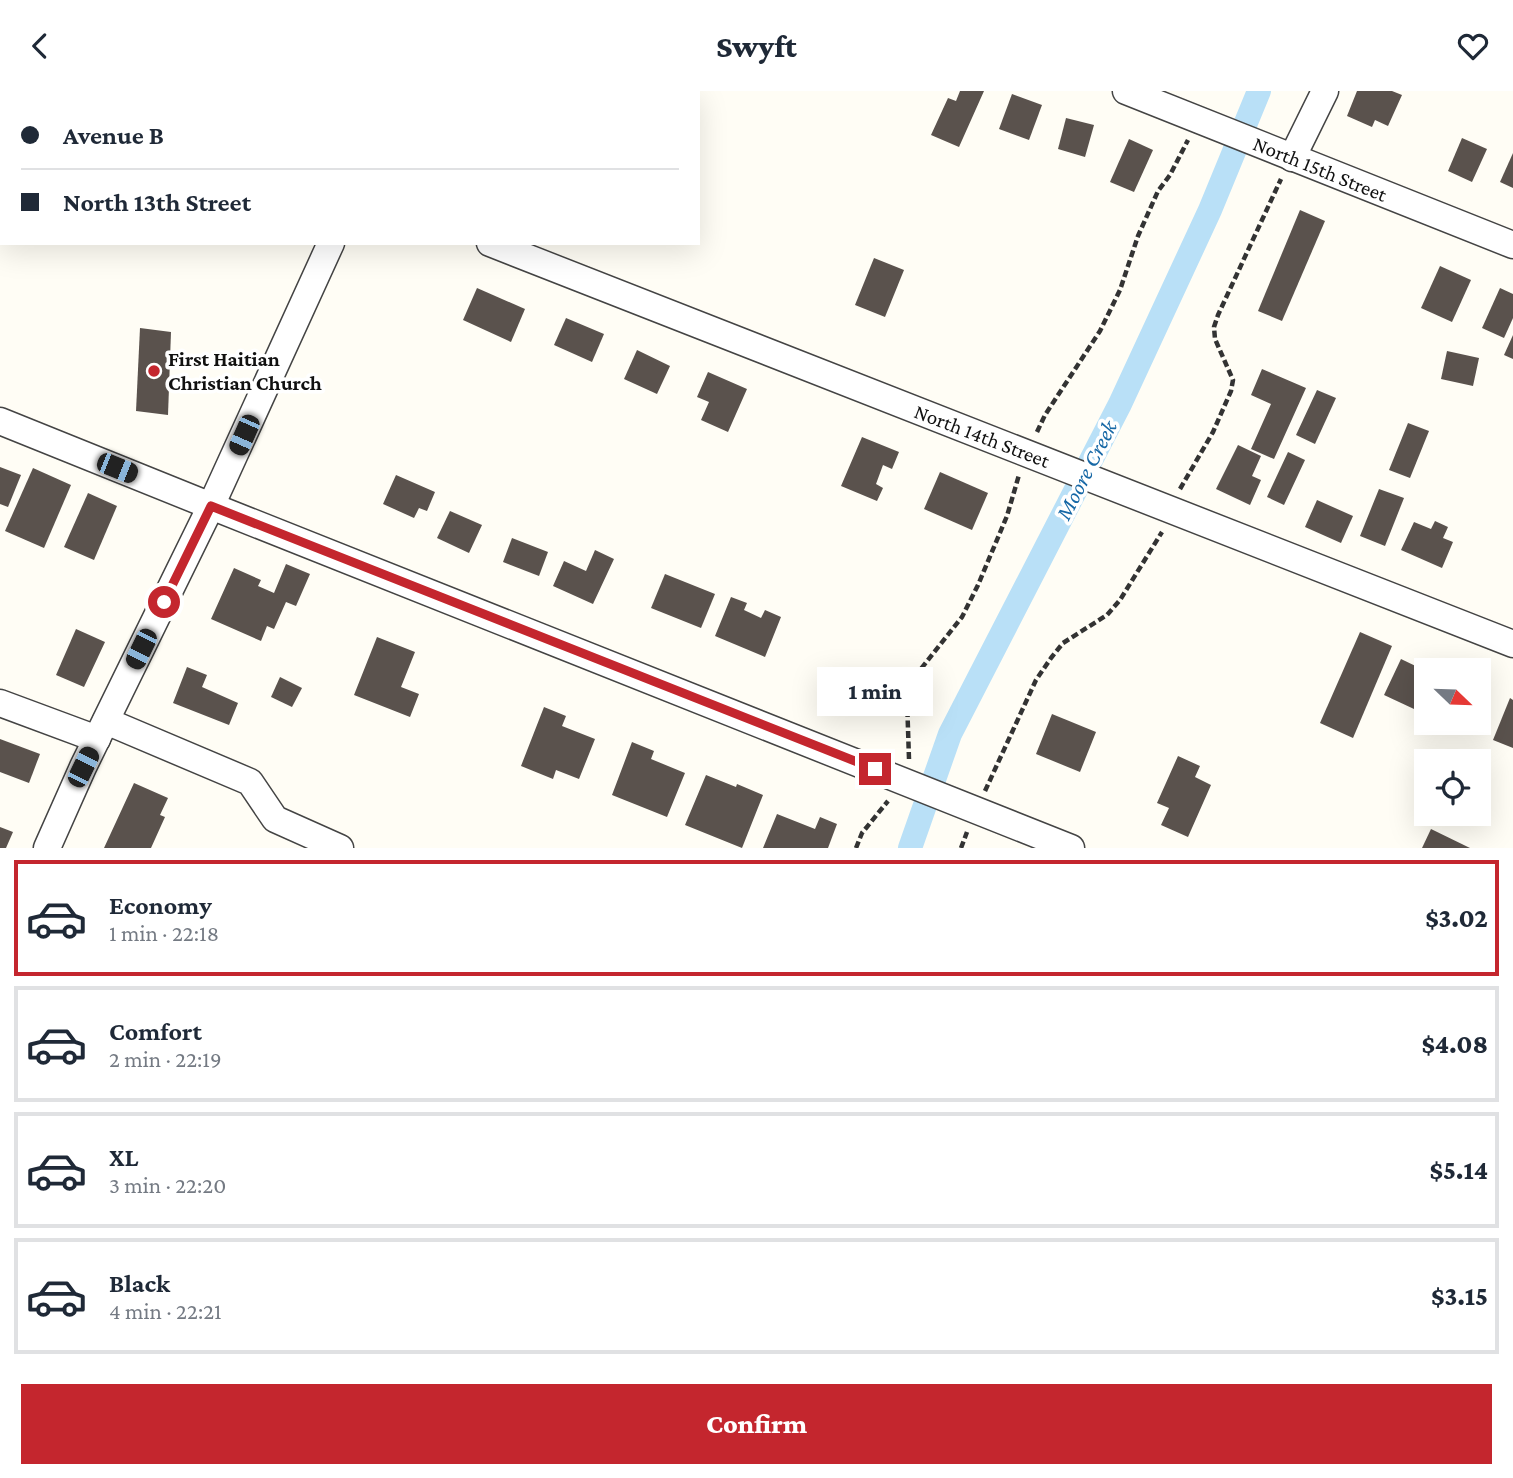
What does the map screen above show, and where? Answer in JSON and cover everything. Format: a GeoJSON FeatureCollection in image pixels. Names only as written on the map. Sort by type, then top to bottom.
{"type":"FeatureCollection","features":[{"type":"Feature","properties":{"kind":"street","name":"North 15th Street"},"geometry":{"type":"LineString","coordinates":[[1126,91],[1202,122],[1281,161],[1513,245]]}},
{"type":"Feature","properties":{"kind":"street"},"geometry":{"type":"LineString","coordinates":[[1281,161],[1325,91]]}},
{"type":"Feature","properties":{"kind":"street"},"geometry":{"type":"LineString","coordinates":[[47,848],[101,730],[211,506],[330,245]]}},
{"type":"Feature","properties":{"kind":"street","name":"North 14th Street"},"geometry":{"type":"LineString","coordinates":[[495,245],[1513,644]]}},
{"type":"Feature","properties":{"kind":"street"},"geometry":{"type":"LineString","coordinates":[[0,421],[211,506],[913,775],[946,797],[1071,848]]}},
{"type":"Feature","properties":{"kind":"street"},"geometry":{"type":"LineString","coordinates":[[0,703],[101,730],[250,782],[275,818],[340,848]]}},
{"type":"Feature","properties":{"kind":"path"},"geometry":{"type":"LineString","coordinates":[[1034,438],[1045,415],[1100,331],[1120,291],[1138,236],[1158,191],[1202,122]]}},
{"type":"Feature","properties":{"kind":"path"},"geometry":{"type":"LineString","coordinates":[[1178,493],[1213,432],[1231,391],[1233,380],[1215,339],[1214,327],[1281,161]]}},
{"type":"Feature","properties":{"kind":"path"},"geometry":{"type":"LineString","coordinates":[[913,775],[907,699],[911,684],[962,617],[1007,516],[1022,470]]}},
{"type":"Feature","properties":{"kind":"path"},"geometry":{"type":"LineString","coordinates":[[982,799],[1036,680],[1063,643],[1107,615],[1120,600],[1165,526]]}},
{"type":"Feature","properties":{"kind":"path"},"geometry":{"type":"LineString","coordinates":[[856,848],[862,833],[891,793]]}},
{"type":"Feature","properties":{"kind":"building"},"geometry":{"type":"Polygon","coordinates":[[[960,91],[984,91],[959,147],[931,135],[948,98],[956,101],[960,91]]]}},
{"type":"Feature","properties":{"kind":"building"},"geometry":{"type":"Polygon","coordinates":[[[1357,91],[1392,91],[1402,95],[1388,126],[1375,120],[1372,127],[1347,116],[1357,91]]]}},
{"type":"Feature","properties":{"kind":"building"},"geometry":{"type":"Polygon","coordinates":[[[1012,94],[1042,105],[1029,140],[999,129],[1012,94]]]}},
{"type":"Feature","properties":{"kind":"building"},"geometry":{"type":"Polygon","coordinates":[[[1066,118],[1094,125],[1085,157],[1058,149],[1066,118]]]}},
{"type":"Feature","properties":{"kind":"building"},"geometry":{"type":"Polygon","coordinates":[[[1462,138],[1487,149],[1472,182],[1448,171],[1462,138]]]}},
{"type":"Feature","properties":{"kind":"building"},"geometry":{"type":"Polygon","coordinates":[[[1129,139],[1153,150],[1134,192],[1110,182],[1129,139]]]}},
{"type":"Feature","properties":{"kind":"building"},"geometry":{"type":"Polygon","coordinates":[[[1513,153],[1513,188],[1500,182],[1513,153]]]}},
{"type":"Feature","properties":{"kind":"building"},"geometry":{"type":"Polygon","coordinates":[[[1300,210],[1325,221],[1282,321],[1258,311],[1300,210]]]}},
{"type":"Feature","properties":{"kind":"building"},"geometry":{"type":"Polygon","coordinates":[[[874,258],[904,270],[885,317],[855,305],[874,258]]]}},
{"type":"Feature","properties":{"kind":"building"},"geometry":{"type":"Polygon","coordinates":[[[1440,266],[1471,280],[1452,322],[1421,308],[1440,266]]]}},
{"type":"Feature","properties":{"kind":"building"},"geometry":{"type":"Polygon","coordinates":[[[477,288],[525,309],[511,342],[463,320],[477,288]]]}},
{"type":"Feature","properties":{"kind":"building"},"geometry":{"type":"Polygon","coordinates":[[[1500,288],[1513,294],[1513,318],[1504,338],[1482,328],[1500,288]]]}},
{"type":"Feature","properties":{"kind":"building"},"geometry":{"type":"Polygon","coordinates":[[[566,318],[604,334],[592,362],[554,345],[566,318]]]}},
{"type":"Feature","properties":{"kind":"building","name":"First Haitian Christian Church"},"geometry":{"type":"Polygon","coordinates":[[[140,328],[171,332],[168,415],[136,411],[140,328]]]}},
{"type":"Feature","properties":{"kind":"building"},"geometry":{"type":"Polygon","coordinates":[[[1513,335],[1513,359],[1504,355],[1513,335]]]}},
{"type":"Feature","properties":{"kind":"building"},"geometry":{"type":"Polygon","coordinates":[[[637,350],[670,366],[657,394],[624,379],[637,350]]]}},
{"type":"Feature","properties":{"kind":"building"},"geometry":{"type":"Polygon","coordinates":[[[1447,351],[1479,358],[1473,386],[1441,379],[1447,351]]]}},
{"type":"Feature","properties":{"kind":"building"},"geometry":{"type":"Polygon","coordinates":[[[1262,369],[1306,388],[1274,459],[1251,449],[1271,404],[1251,395],[1262,369]]]}},
{"type":"Feature","properties":{"kind":"building"},"geometry":{"type":"Polygon","coordinates":[[[708,372],[747,389],[728,432],[701,420],[709,402],[697,397],[708,372]]]}},
{"type":"Feature","properties":{"kind":"building"},"geometry":{"type":"Polygon","coordinates":[[[1317,390],[1336,398],[1315,444],[1296,435],[1317,390]]]}},
{"type":"Feature","properties":{"kind":"building"},"geometry":{"type":"Polygon","coordinates":[[[1408,423],[1429,431],[1410,478],[1389,470],[1408,423]]]}},
{"type":"Feature","properties":{"kind":"building"},"geometry":{"type":"Polygon","coordinates":[[[862,437],[899,452],[892,469],[883,465],[876,484],[883,488],[877,501],[841,486],[862,437]]]}},
{"type":"Feature","properties":{"kind":"building"},"geometry":{"type":"Polygon","coordinates":[[[1238,445],[1261,456],[1252,476],[1261,480],[1250,505],[1216,489],[1238,445]]]}},
{"type":"Feature","properties":{"kind":"building"},"geometry":{"type":"Polygon","coordinates":[[[1288,452],[1305,460],[1284,505],[1267,497],[1288,452]]]}},
{"type":"Feature","properties":{"kind":"building"},"geometry":{"type":"Polygon","coordinates":[[[0,467],[21,475],[8,507],[0,504],[0,467]]]}},
{"type":"Feature","properties":{"kind":"building"},"geometry":{"type":"Polygon","coordinates":[[[33,468],[71,485],[44,548],[5,531],[33,468]]]}},
{"type":"Feature","properties":{"kind":"building"},"geometry":{"type":"Polygon","coordinates":[[[940,472],[988,493],[972,530],[924,509],[940,472]]]}},
{"type":"Feature","properties":{"kind":"building"},"geometry":{"type":"Polygon","coordinates":[[[396,475],[435,492],[427,511],[419,508],[414,518],[383,504],[396,475]]]}},
{"type":"Feature","properties":{"kind":"building"},"geometry":{"type":"Polygon","coordinates":[[[1379,489],[1404,498],[1385,546],[1360,536],[1379,489]]]}},
{"type":"Feature","properties":{"kind":"building"},"geometry":{"type":"Polygon","coordinates":[[[88,493],[117,506],[94,560],[64,547],[88,493]]]}},
{"type":"Feature","properties":{"kind":"building"},"geometry":{"type":"Polygon","coordinates":[[[1317,500],[1353,516],[1341,543],[1305,527],[1317,500]]]}},
{"type":"Feature","properties":{"kind":"building"},"geometry":{"type":"Polygon","coordinates":[[[450,511],[482,525],[469,553],[437,538],[450,511]]]}},
{"type":"Feature","properties":{"kind":"building"},"geometry":{"type":"Polygon","coordinates":[[[1435,521],[1448,527],[1443,538],[1453,542],[1442,568],[1401,550],[1414,522],[1431,529],[1435,521]]]}},
{"type":"Feature","properties":{"kind":"building"},"geometry":{"type":"Polygon","coordinates":[[[512,538],[548,552],[539,576],[503,562],[512,538]]]}},
{"type":"Feature","properties":{"kind":"building"},"geometry":{"type":"Polygon","coordinates":[[[595,550],[614,559],[593,604],[553,586],[564,561],[586,571],[595,550]]]}},
{"type":"Feature","properties":{"kind":"building"},"geometry":{"type":"Polygon","coordinates":[[[286,564],[310,574],[296,606],[286,602],[274,629],[267,626],[261,641],[211,619],[234,568],[261,580],[258,586],[274,593],[286,564]]]}},
{"type":"Feature","properties":{"kind":"building"},"geometry":{"type":"Polygon","coordinates":[[[665,574],[715,594],[701,628],[651,608],[665,574]]]}},
{"type":"Feature","properties":{"kind":"building"},"geometry":{"type":"Polygon","coordinates":[[[731,597],[747,603],[744,610],[761,618],[765,610],[781,617],[765,657],[715,636],[731,597]]]}},
{"type":"Feature","properties":{"kind":"building"},"geometry":{"type":"Polygon","coordinates":[[[76,629],[105,642],[84,687],[56,675],[76,629]]]}},
{"type":"Feature","properties":{"kind":"building"},"geometry":{"type":"Polygon","coordinates":[[[1360,632],[1392,646],[1353,738],[1320,723],[1360,632]]]}},
{"type":"Feature","properties":{"kind":"building"},"geometry":{"type":"Polygon","coordinates":[[[377,637],[415,652],[401,687],[419,694],[410,717],[354,695],[377,637]]]}},
{"type":"Feature","properties":{"kind":"building"},"geometry":{"type":"Polygon","coordinates":[[[1401,659],[1414,665],[1414,709],[1384,695],[1401,659]]]}},
{"type":"Feature","properties":{"kind":"building"},"geometry":{"type":"Polygon","coordinates":[[[187,667],[207,675],[202,687],[238,703],[229,725],[173,703],[187,667]]]}},
{"type":"Feature","properties":{"kind":"building"},"geometry":{"type":"Polygon","coordinates":[[[280,677],[302,688],[292,707],[271,697],[280,677]]]}},
{"type":"Feature","properties":{"kind":"building"},"geometry":{"type":"Polygon","coordinates":[[[1510,698],[1513,700],[1513,748],[1493,740],[1510,698]]]}},
{"type":"Feature","properties":{"kind":"building"},"geometry":{"type":"Polygon","coordinates":[[[544,707],[566,716],[562,726],[595,739],[579,779],[556,770],[553,779],[521,766],[544,707]]]}},
{"type":"Feature","properties":{"kind":"building"},"geometry":{"type":"Polygon","coordinates":[[[1052,714],[1096,732],[1080,772],[1036,754],[1052,714]]]}},
{"type":"Feature","properties":{"kind":"building"},"geometry":{"type":"Polygon","coordinates":[[[0,739],[40,754],[29,783],[0,772],[0,739]]]}},
{"type":"Feature","properties":{"kind":"building"},"geometry":{"type":"Polygon","coordinates":[[[632,742],[654,751],[651,759],[685,773],[667,817],[612,795],[632,742]]]}},
{"type":"Feature","properties":{"kind":"building"},"geometry":{"type":"Polygon","coordinates":[[[1178,756],[1200,766],[1195,777],[1211,785],[1188,837],[1161,825],[1169,808],[1157,803],[1178,756]]]}},
{"type":"Feature","properties":{"kind":"building"},"geometry":{"type":"Polygon","coordinates":[[[706,775],[763,795],[742,848],[685,825],[706,775]]]}},
{"type":"Feature","properties":{"kind":"building"},"geometry":{"type":"Polygon","coordinates":[[[134,783],[168,798],[160,815],[165,817],[151,848],[104,848],[134,783]]]}},
{"type":"Feature","properties":{"kind":"building"},"geometry":{"type":"Polygon","coordinates":[[[777,814],[815,829],[820,817],[837,824],[828,848],[763,848],[777,814]]]}},
{"type":"Feature","properties":{"kind":"building"},"geometry":{"type":"Polygon","coordinates":[[[0,827],[13,832],[6,848],[0,848],[0,827]]]}},
{"type":"Feature","properties":{"kind":"building"},"geometry":{"type":"Polygon","coordinates":[[[1431,829],[1470,848],[1422,848],[1431,829]]]}},
{"type":"Feature","properties":{"kind":"waterway","name":"Moore Creek"},"geometry":{"type":"LineString","coordinates":[[910,848],[950,734],[1120,404],[1210,210],[1259,91]]}},
{"type":"Feature","properties":{"kind":"place","name":"First Haitian Christian Church"},"geometry":{"type":"Point","coordinates":[154,371]}},
{"type":"Feature","properties":{"kind":"route"},"geometry":{"type":"LineString","coordinates":[[164,602],[211,506],[875,769]]}}]}
